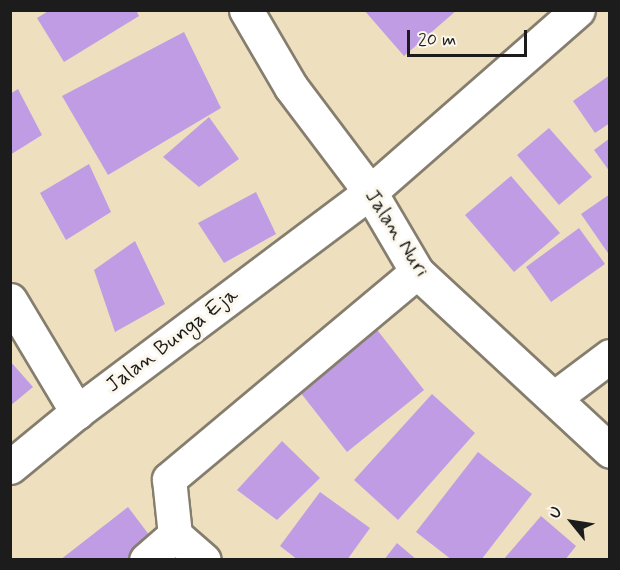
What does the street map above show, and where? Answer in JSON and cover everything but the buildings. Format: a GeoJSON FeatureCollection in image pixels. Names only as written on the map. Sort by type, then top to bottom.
{"type":"FeatureCollection","features":[{"type":"Feature","properties":{"kind":"street","name":"Jalan Nuri"},"geometry":{"type":"LineString","coordinates":[[246,10],[291,87],[370,192],[417,272],[609,451]]}},
{"type":"Feature","properties":{"kind":"street","name":"Jalan Bunga Eja"},"geometry":{"type":"LineString","coordinates":[[10,467],[77,412],[370,192],[578,10]]}},
{"type":"Feature","properties":{"kind":"street"},"geometry":{"type":"LineString","coordinates":[[204,560],[175,535],[169,479],[417,272]]}},
{"type":"Feature","properties":{"kind":"street"},"geometry":{"type":"LineString","coordinates":[[10,300],[77,412]]}},
{"type":"Feature","properties":{"kind":"street"},"geometry":{"type":"LineString","coordinates":[[554,398],[609,356]]}},
{"type":"Feature","properties":{"kind":"street"},"geometry":{"type":"LineString","coordinates":[[146,560],[175,535]]}}]}
